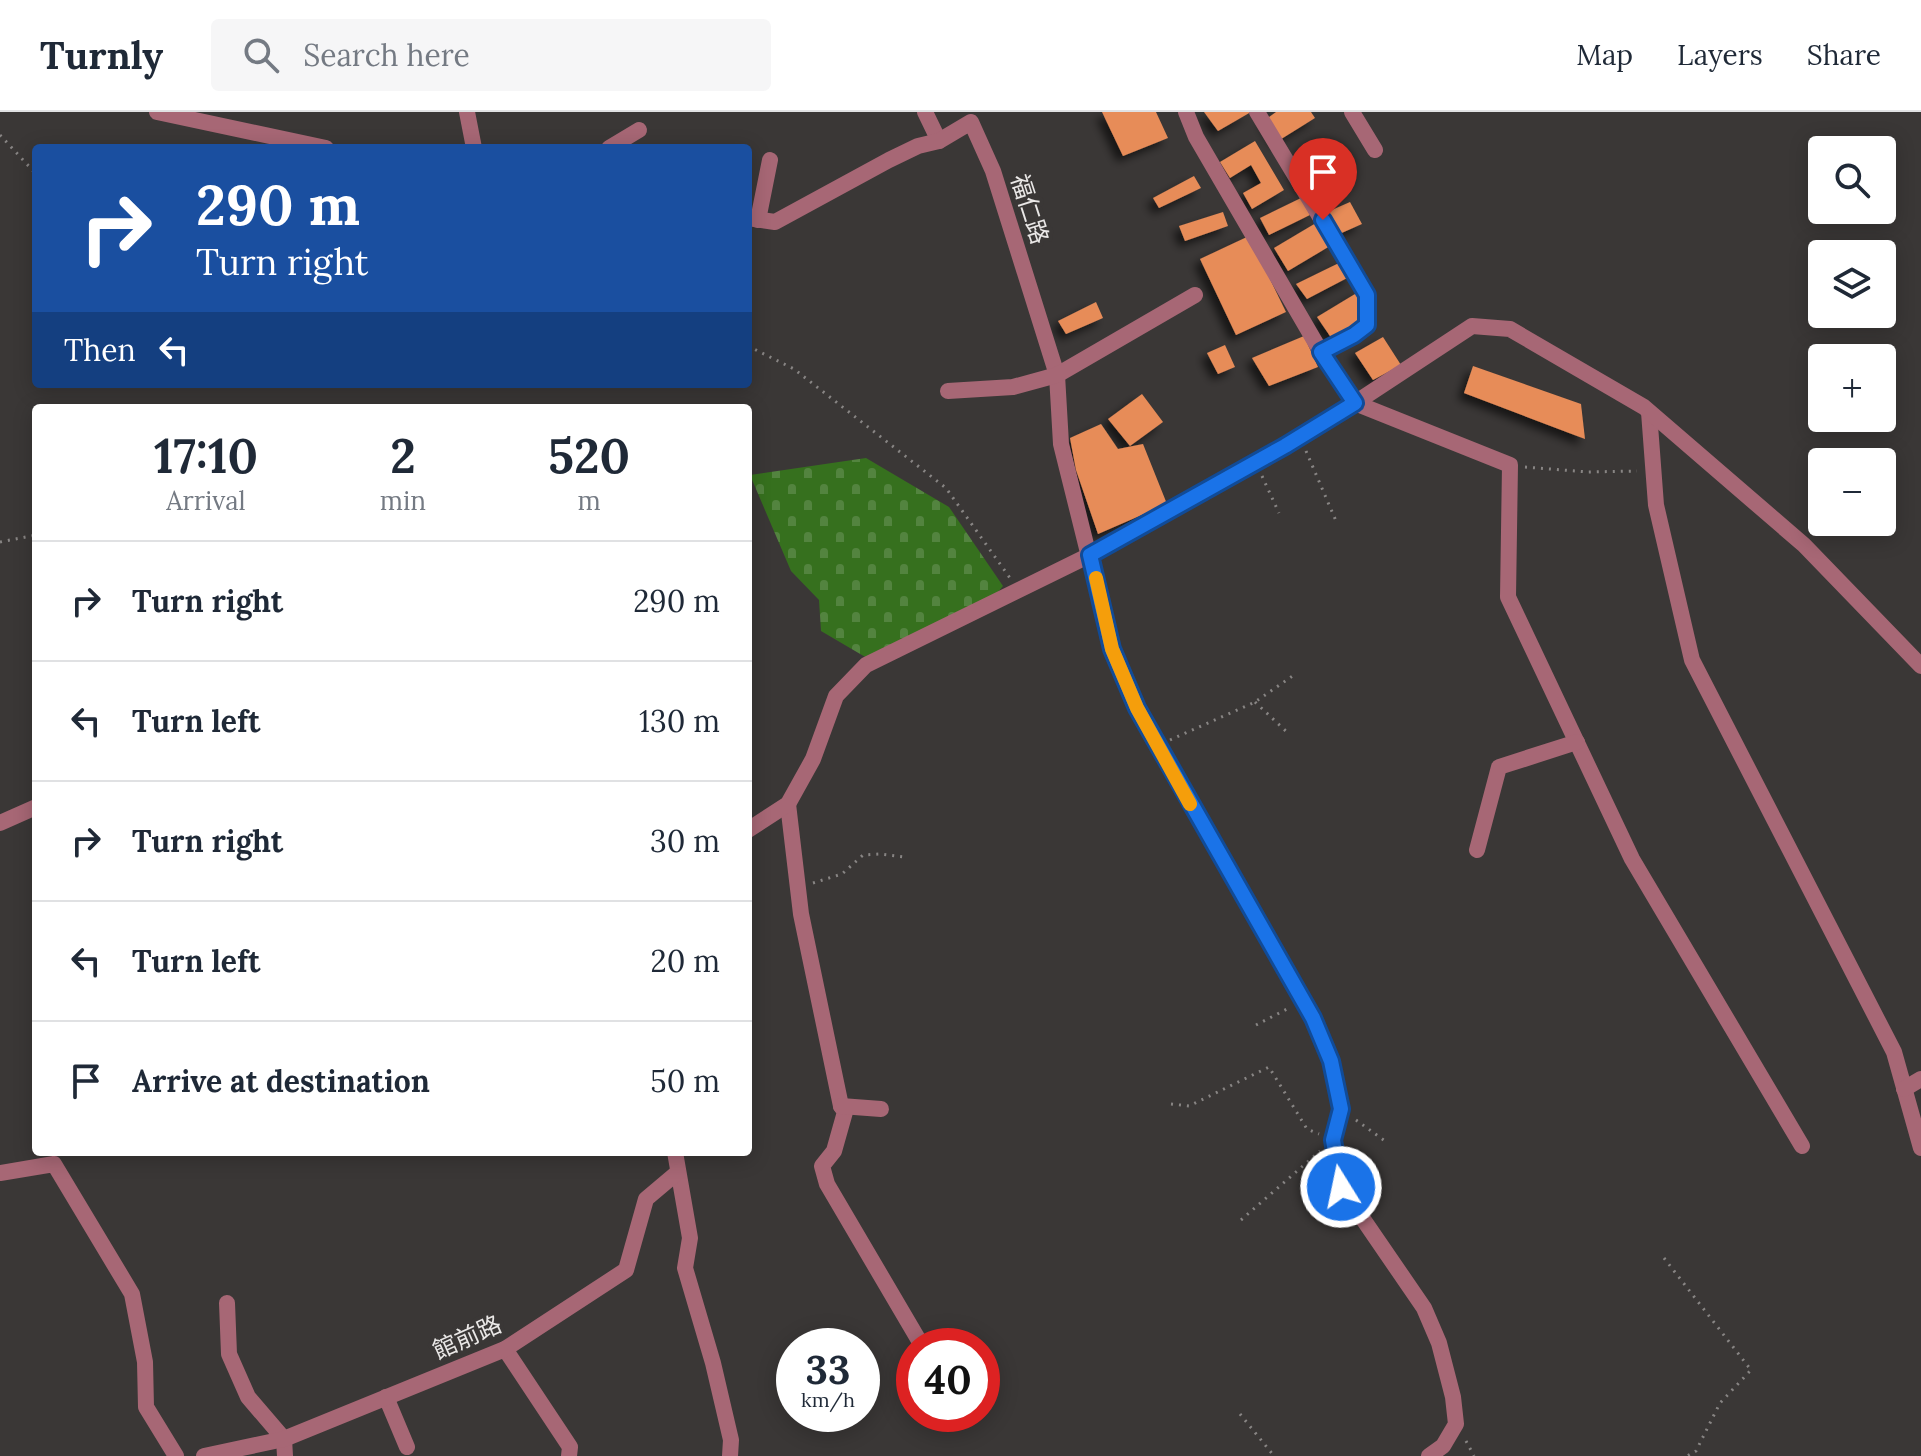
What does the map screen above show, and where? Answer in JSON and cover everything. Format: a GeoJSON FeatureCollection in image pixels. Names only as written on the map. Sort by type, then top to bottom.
{"type":"FeatureCollection","features":[{"type":"Feature","properties":{"kind":"street"},"geometry":{"type":"LineString","coordinates":[[157,112],[307,144]]}},
{"type":"Feature","properties":{"kind":"street"},"geometry":{"type":"LineString","coordinates":[[467,112],[473,144]]}},
{"type":"Feature","properties":{"kind":"street"},"geometry":{"type":"LineString","coordinates":[[925,112],[939,141]]}},
{"type":"Feature","properties":{"kind":"street"},"geometry":{"type":"LineString","coordinates":[[1186,112],[1196,137],[1321,352],[1355,403],[1510,465],[1508,597],[1632,859],[1802,1146]]}},
{"type":"Feature","properties":{"kind":"street"},"geometry":{"type":"LineString","coordinates":[[1257,112],[1367,295],[1367,325],[1321,352]]}},
{"type":"Feature","properties":{"kind":"street"},"geometry":{"type":"LineString","coordinates":[[1352,112],[1375,150]]}},
{"type":"Feature","properties":{"kind":"street","name":"福仁路"},"geometry":{"type":"LineString","coordinates":[[753,219],[775,222],[918,146],[939,141],[978,117],[1057,375],[1061,444],[1112,649],[1137,708],[1157,745],[1303,1001],[1331,1061],[1341,1109]]}},
{"type":"Feature","properties":{"kind":"street"},"geometry":{"type":"LineString","coordinates":[[616,144],[639,130]]}},
{"type":"Feature","properties":{"kind":"street"},"geometry":{"type":"LineString","coordinates":[[753,219],[770,160]]}},
{"type":"Feature","properties":{"kind":"street"},"geometry":{"type":"LineString","coordinates":[[948,391],[1013,387],[1057,375],[1195,295]]}},
{"type":"Feature","properties":{"kind":"street"},"geometry":{"type":"LineString","coordinates":[[752,827],[788,804],[813,759],[836,696],[866,665],[1090,555],[1300,437],[1472,326],[1510,329],[1649,412],[1804,545],[1921,666]]}},
{"type":"Feature","properties":{"kind":"street"},"geometry":{"type":"LineString","coordinates":[[1649,412],[1656,505],[1692,660],[1894,1052],[1921,1148]]}},
{"type":"Feature","properties":{"kind":"street"},"geometry":{"type":"LineString","coordinates":[[1477,850],[1499,767],[1577,742]]}},
{"type":"Feature","properties":{"kind":"street"},"geometry":{"type":"LineString","coordinates":[[788,804],[801,914],[841,1106],[845,1112],[834,1151],[822,1166],[827,1184],[912,1328]]}},
{"type":"Feature","properties":{"kind":"street"},"geometry":{"type":"LineString","coordinates":[[0,823],[32,809]]}},
{"type":"Feature","properties":{"kind":"street"},"geometry":{"type":"LineString","coordinates":[[1904,1089],[1921,1079]]}},
{"type":"Feature","properties":{"kind":"street"},"geometry":{"type":"LineString","coordinates":[[841,1106],[881,1109]]}},
{"type":"Feature","properties":{"kind":"street"},"geometry":{"type":"LineString","coordinates":[[1341,1109],[1333,1140],[1341,1187],[1424,1308],[1439,1343],[1453,1397],[1456,1424],[1443,1446],[1429,1456]]}},
{"type":"Feature","properties":{"kind":"street"},"geometry":{"type":"LineString","coordinates":[[676,1156],[690,1238],[685,1268],[728,1425],[730,1456]]}},
{"type":"Feature","properties":{"kind":"street"},"geometry":{"type":"LineString","coordinates":[[0,1173],[55,1158],[132,1294],[145,1362],[146,1407],[176,1456]]}},
{"type":"Feature","properties":{"kind":"street","name":"館前路"},"geometry":{"type":"LineString","coordinates":[[204,1456],[284,1448],[386,1397],[505,1349],[626,1270],[646,1199],[678,1172]]}},
{"type":"Feature","properties":{"kind":"street"},"geometry":{"type":"LineString","coordinates":[[227,1303],[229,1354],[248,1397],[284,1448]]}},
{"type":"Feature","properties":{"kind":"street"},"geometry":{"type":"LineString","coordinates":[[505,1349],[570,1447],[569,1456]]}},
{"type":"Feature","properties":{"kind":"street"},"geometry":{"type":"LineString","coordinates":[[386,1397],[407,1447]]}},
{"type":"Feature","properties":{"kind":"path"},"geometry":{"type":"LineString","coordinates":[[0,135],[32,170]]}},
{"type":"Feature","properties":{"kind":"path"},"geometry":{"type":"LineString","coordinates":[[752,348],[794,369],[946,488],[1019,590]]}},
{"type":"Feature","properties":{"kind":"path"},"geometry":{"type":"LineString","coordinates":[[1300,437],[1336,521]]}},
{"type":"Feature","properties":{"kind":"path"},"geometry":{"type":"LineString","coordinates":[[1255,462],[1279,513]]}},
{"type":"Feature","properties":{"kind":"path"},"geometry":{"type":"LineString","coordinates":[[1510,465],[1588,472],[1653,471]]}},
{"type":"Feature","properties":{"kind":"path"},"geometry":{"type":"LineString","coordinates":[[0,542],[32,536]]}},
{"type":"Feature","properties":{"kind":"path"},"geometry":{"type":"LineString","coordinates":[[1157,745],[1255,702],[1294,675]]}},
{"type":"Feature","properties":{"kind":"path"},"geometry":{"type":"LineString","coordinates":[[1255,702],[1289,734]]}},
{"type":"Feature","properties":{"kind":"path"},"geometry":{"type":"LineString","coordinates":[[797,885],[816,883],[842,874],[863,855],[904,857]]}},
{"type":"Feature","properties":{"kind":"path"},"geometry":{"type":"LineString","coordinates":[[1256,1025],[1303,1001]]}},
{"type":"Feature","properties":{"kind":"path"},"geometry":{"type":"LineString","coordinates":[[1171,1104],[1189,1106],[1269,1067],[1307,1129],[1333,1140],[1241,1220]]}},
{"type":"Feature","properties":{"kind":"path"},"geometry":{"type":"LineString","coordinates":[[1341,1109],[1385,1141]]}},
{"type":"Feature","properties":{"kind":"path"},"geometry":{"type":"LineString","coordinates":[[1664,1258],[1751,1370],[1720,1403],[1696,1451],[1687,1456]]}},
{"type":"Feature","properties":{"kind":"path"},"geometry":{"type":"LineString","coordinates":[[1240,1414],[1274,1456]]}},
{"type":"Feature","properties":{"kind":"green space"},"geometry":{"type":"Polygon","coordinates":[[[866,458],[949,507],[1003,586],[993,598],[867,658],[821,631],[819,600],[791,571],[752,475],[866,458]]]}},
{"type":"Feature","properties":{"kind":"building"},"geometry":{"type":"Polygon","coordinates":[[[1102,112],[1156,112],[1168,138],[1123,156],[1102,112]]]}},
{"type":"Feature","properties":{"kind":"building"},"geometry":{"type":"Polygon","coordinates":[[[1204,112],[1251,112],[1218,131],[1204,112]]]}},
{"type":"Feature","properties":{"kind":"building"},"geometry":{"type":"Polygon","coordinates":[[[1276,112],[1311,112],[1315,118],[1278,141],[1265,120],[1276,112]]]}},
{"type":"Feature","properties":{"kind":"building"},"geometry":{"type":"Polygon","coordinates":[[[1255,141],[1284,190],[1252,209],[1243,193],[1261,183],[1251,165],[1230,178],[1220,162],[1255,141]]]}},
{"type":"Feature","properties":{"kind":"building"},"geometry":{"type":"Polygon","coordinates":[[[1318,155],[1329,175],[1305,187],[1294,166],[1318,155]]]}},
{"type":"Feature","properties":{"kind":"building"},"geometry":{"type":"Polygon","coordinates":[[[1194,176],[1201,188],[1159,208],[1153,198],[1194,176]]]}},
{"type":"Feature","properties":{"kind":"building"},"geometry":{"type":"Polygon","coordinates":[[[1301,198],[1310,215],[1269,235],[1260,218],[1301,198]]]}},
{"type":"Feature","properties":{"kind":"building"},"geometry":{"type":"Polygon","coordinates":[[[1350,202],[1362,224],[1337,235],[1325,213],[1350,202]]]}},
{"type":"Feature","properties":{"kind":"building"},"geometry":{"type":"Polygon","coordinates":[[[1223,212],[1228,226],[1185,241],[1179,226],[1223,212]]]}},
{"type":"Feature","properties":{"kind":"building"},"geometry":{"type":"Polygon","coordinates":[[[1316,223],[1330,246],[1288,271],[1274,248],[1316,223]]]}},
{"type":"Feature","properties":{"kind":"building"},"geometry":{"type":"Polygon","coordinates":[[[1249,236],[1286,312],[1236,335],[1200,259],[1249,236]]]}},
{"type":"Feature","properties":{"kind":"building"},"geometry":{"type":"Polygon","coordinates":[[[1341,262],[1351,276],[1307,299],[1296,284],[1341,262]]]}},
{"type":"Feature","properties":{"kind":"building"},"geometry":{"type":"Polygon","coordinates":[[[1360,291],[1364,321],[1332,339],[1317,317],[1360,291]]]}},
{"type":"Feature","properties":{"kind":"building"},"geometry":{"type":"Polygon","coordinates":[[[1096,302],[1103,318],[1066,334],[1058,321],[1096,302]]]}},
{"type":"Feature","properties":{"kind":"building"},"geometry":{"type":"Polygon","coordinates":[[[1304,336],[1318,367],[1269,386],[1252,358],[1304,336]]]}},
{"type":"Feature","properties":{"kind":"building"},"geometry":{"type":"Polygon","coordinates":[[[1383,337],[1401,365],[1373,380],[1355,353],[1383,337]]]}},
{"type":"Feature","properties":{"kind":"building"},"geometry":{"type":"Polygon","coordinates":[[[1225,345],[1235,367],[1218,374],[1207,353],[1225,345]]]}},
{"type":"Feature","properties":{"kind":"building"},"geometry":{"type":"Polygon","coordinates":[[[1473,366],[1581,404],[1585,439],[1464,393],[1473,366]]]}},
{"type":"Feature","properties":{"kind":"building"},"geometry":{"type":"Polygon","coordinates":[[[1142,394],[1163,422],[1130,446],[1108,419],[1142,394]]]}},
{"type":"Feature","properties":{"kind":"building"},"geometry":{"type":"Polygon","coordinates":[[[1101,424],[1118,449],[1143,444],[1167,504],[1098,534],[1076,470],[1070,438],[1101,424]]]}},
{"type":"Feature","properties":{"kind":"slow traffic"},"geometry":{"type":"LineString","coordinates":[[1096,578],[1112,649],[1137,708],[1190,804]]}},
{"type":"Feature","properties":{"kind":"route"},"geometry":{"type":"LineString","coordinates":[[1323,220],[1367,295],[1367,325],[1321,352],[1355,403],[1285,446],[1090,555],[1112,649],[1137,708],[1313,1018],[1331,1061],[1341,1109],[1333,1140],[1341,1187]]}}]}
